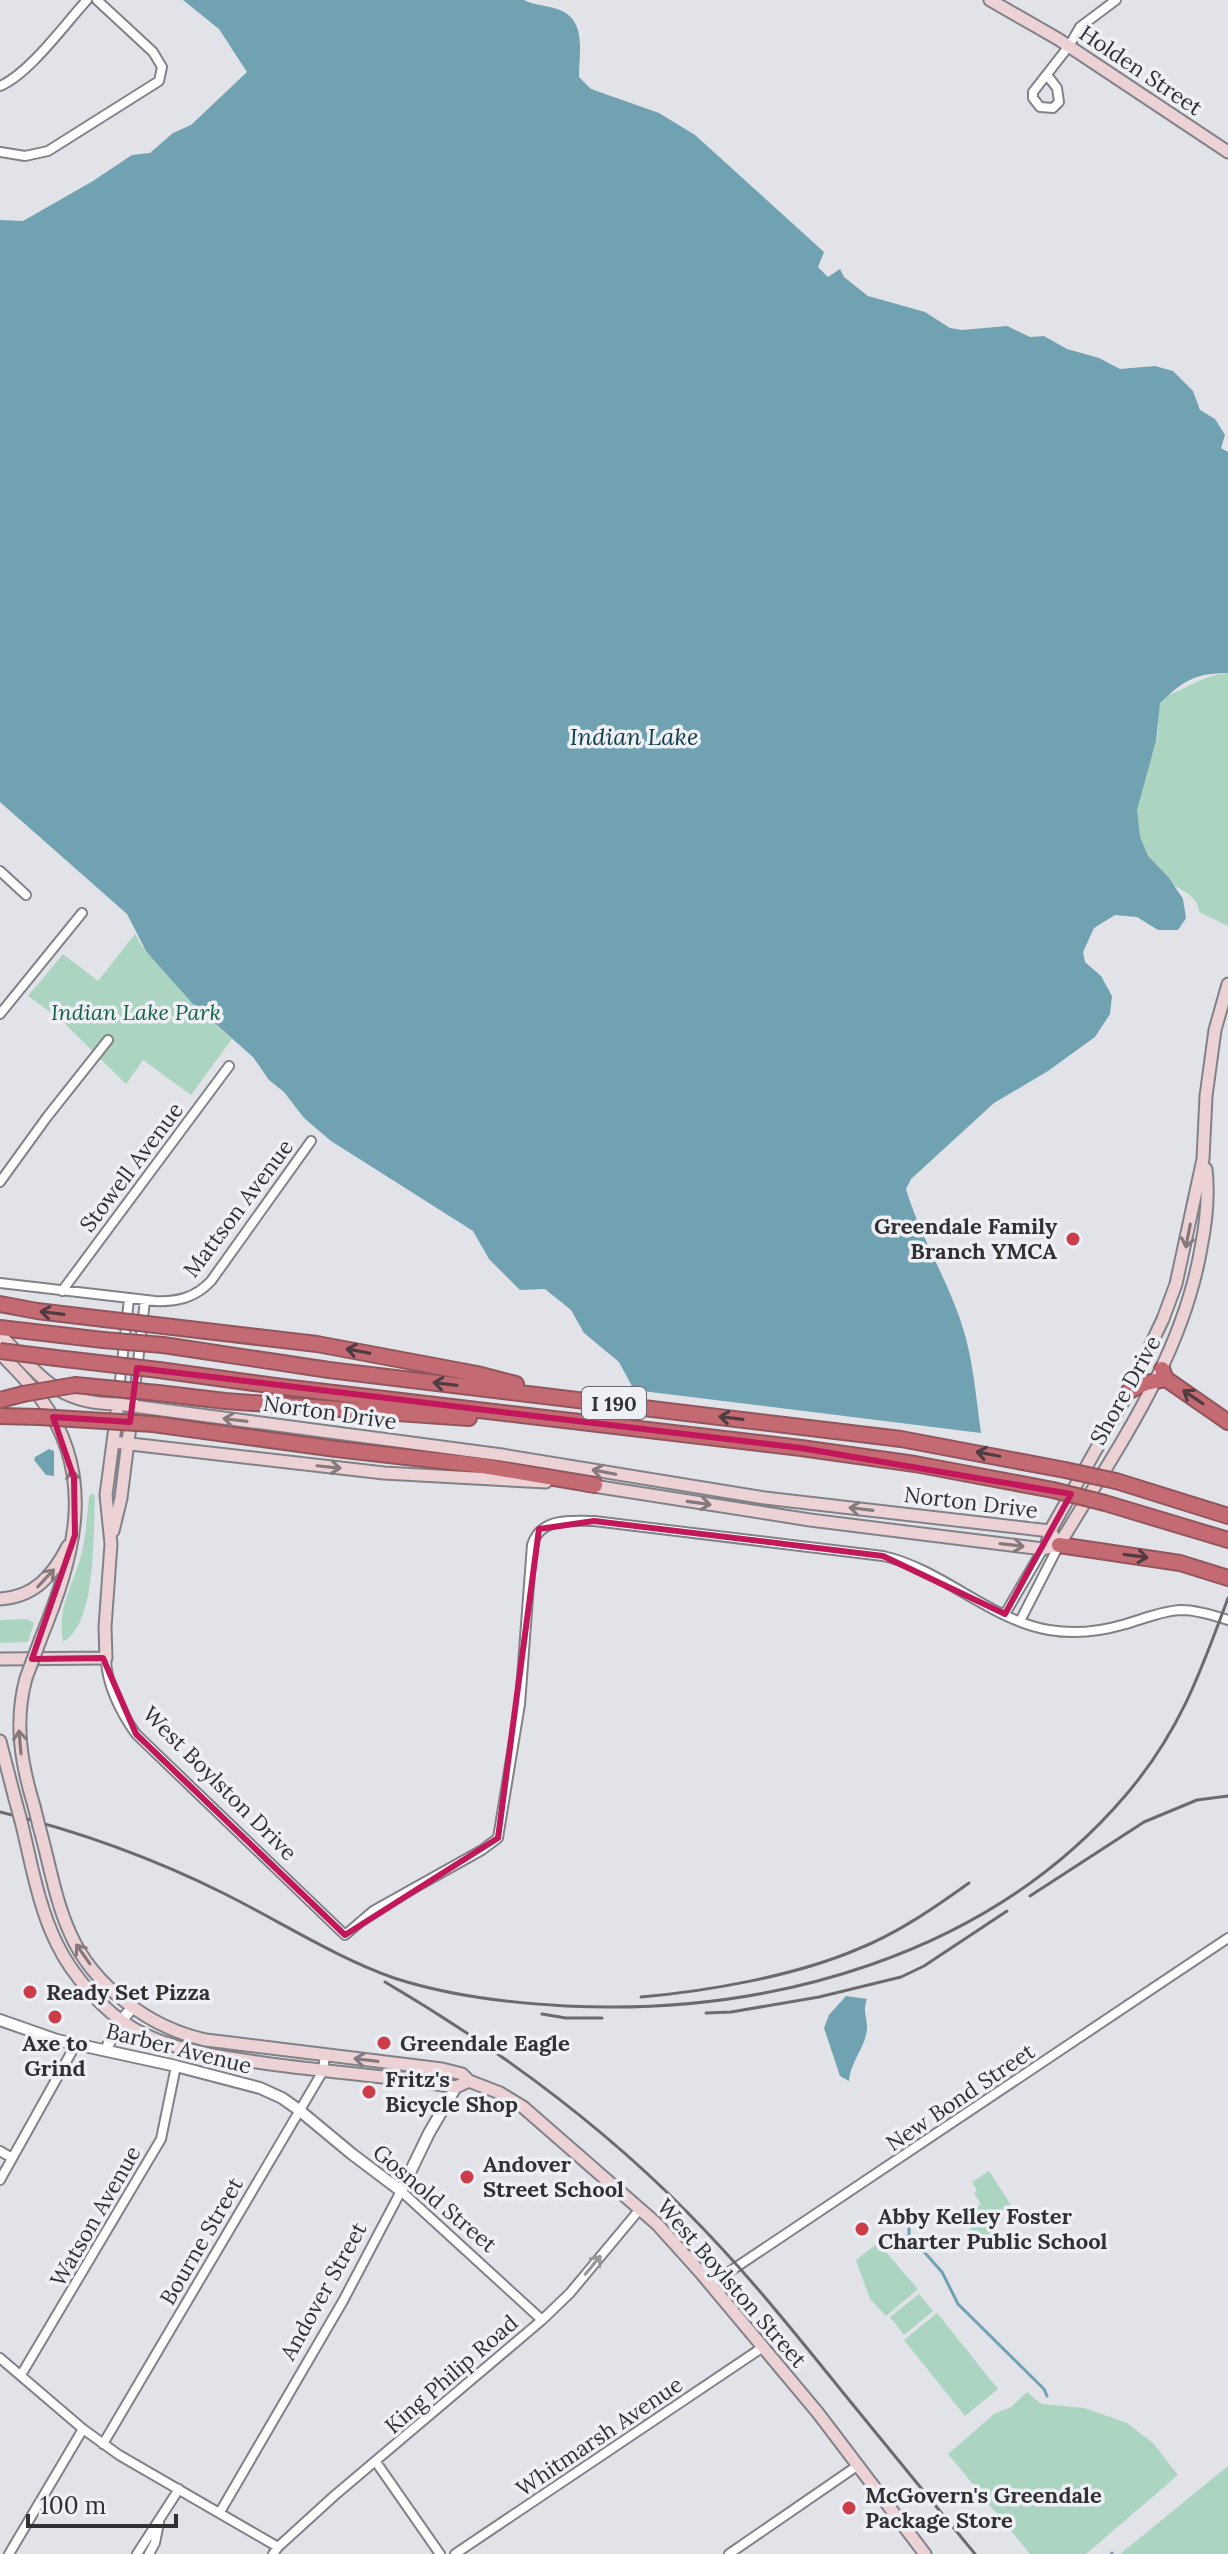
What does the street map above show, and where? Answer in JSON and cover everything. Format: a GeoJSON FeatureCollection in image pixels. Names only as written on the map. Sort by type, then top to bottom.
{"type":"FeatureCollection","features":[{"type":"Feature","properties":{"kind":"highway"},"geometry":{"type":"LineString","coordinates":[[0,1304],[317,1344],[477,1374],[571,1398]]}},
{"type":"Feature","properties":{"kind":"highway","name":"I 190"},"geometry":{"type":"LineString","coordinates":[[0,1328],[163,1345],[329,1370],[923,1442],[1116,1481],[1228,1516]]}},
{"type":"Feature","properties":{"kind":"highway","name":"I 190"},"geometry":{"type":"LineString","coordinates":[[0,1352],[915,1464],[1053,1490],[1228,1540]]}},
{"type":"Feature","properties":{"kind":"highway"},"geometry":{"type":"LineString","coordinates":[[1129,1391],[1161,1376],[1228,1422]]}},
{"type":"Feature","properties":{"kind":"highway"},"geometry":{"type":"LineString","coordinates":[[0,1400],[75,1385],[292,1406],[574,1421]]}},
{"type":"Feature","properties":{"kind":"highway"},"geometry":{"type":"LineString","coordinates":[[0,1416],[153,1424],[477,1465],[595,1485]]}},
{"type":"Feature","properties":{"kind":"highway"},"geometry":{"type":"LineString","coordinates":[[1059,1545],[1166,1560],[1228,1578]]}},
{"type":"Feature","properties":{"kind":"main road","name":"Holden Street"},"geometry":{"type":"LineString","coordinates":[[990,0],[1069,46],[1228,152]]}},
{"type":"Feature","properties":{"kind":"main road","name":"Shore Drive"},"geometry":{"type":"LineString","coordinates":[[1050,1531],[1129,1391],[1176,1284],[1203,1159],[1206,1096],[1215,1030],[1228,984]]}},
{"type":"Feature","properties":{"kind":"main road","name":"Shore Drive"},"geometry":{"type":"LineString","coordinates":[[1059,1545],[1161,1376],[1184,1319],[1199,1258],[1207,1201],[1203,1159]]}},
{"type":"Feature","properties":{"kind":"main road","name":"Norton Drive"},"geometry":{"type":"LineString","coordinates":[[0,1335],[55,1389],[83,1401],[502,1455],[765,1498],[1050,1531],[1059,1545],[1043,1549],[796,1518],[595,1485],[384,1473],[113,1442]]}},
{"type":"Feature","properties":{"kind":"main road","name":"West Boylston Street"},"geometry":{"type":"LineString","coordinates":[[0,1352],[41,1399],[61,1432],[74,1478],[75,1535],[68,1567],[26,1678],[21,1701],[20,1741],[25,1774],[60,1906],[75,1942],[100,1976],[132,2008],[200,2038],[442,2069],[462,2074],[469,2081],[500,2093],[523,2107],[640,2209],[711,2284],[818,2413],[925,2554]]}},
{"type":"Feature","properties":{"kind":"main road","name":"West Boylston Drive"},"geometry":{"type":"LineString","coordinates":[[111,1544],[106,1495],[118,1404]]}},
{"type":"Feature","properties":{"kind":"main road","name":"West Boylston Drive"},"geometry":{"type":"LineString","coordinates":[[106,1658],[111,1544],[121,1498],[133,1406]]}},
{"type":"Feature","properties":{"kind":"main road"},"geometry":{"type":"LineString","coordinates":[[0,1599],[21,1596],[41,1584],[75,1535]]}},
{"type":"Feature","properties":{"kind":"main road"},"geometry":{"type":"LineString","coordinates":[[0,1659],[106,1658]]}},
{"type":"Feature","properties":{"kind":"main road"},"geometry":{"type":"LineString","coordinates":[[0,1741],[44,1907],[58,1946],[81,1979],[122,2021],[141,2033],[201,2054],[456,2087],[469,2081]]}},
{"type":"Feature","properties":{"kind":"street"},"geometry":{"type":"LineString","coordinates":[[0,86],[25,69],[87,0]]}},
{"type":"Feature","properties":{"kind":"street"},"geometry":{"type":"LineString","coordinates":[[0,152],[25,156],[48,151],[159,81],[162,67],[156,57],[97,0]]}},
{"type":"Feature","properties":{"kind":"street"},"geometry":{"type":"LineString","coordinates":[[1047,75],[1083,24],[1116,0]]}},
{"type":"Feature","properties":{"kind":"street"},"geometry":{"type":"LineString","coordinates":[[0,871],[26,895]]}},
{"type":"Feature","properties":{"kind":"street"},"geometry":{"type":"LineString","coordinates":[[0,1014],[82,913]]}},
{"type":"Feature","properties":{"kind":"street"},"geometry":{"type":"LineString","coordinates":[[0,1182],[108,1040]]}},
{"type":"Feature","properties":{"kind":"street","name":"Stowell Avenue"},"geometry":{"type":"LineString","coordinates":[[62,1291],[229,1066]]}},
{"type":"Feature","properties":{"kind":"street","name":"Mattson Avenue"},"geometry":{"type":"LineString","coordinates":[[145,1300],[169,1302],[186,1299],[207,1285],[311,1141]]}},
{"type":"Feature","properties":{"kind":"street"},"geometry":{"type":"LineString","coordinates":[[0,1283],[145,1300]]}},
{"type":"Feature","properties":{"kind":"street","name":"West Boylston Drive"},"geometry":{"type":"LineString","coordinates":[[118,1404],[129,1299]]}},
{"type":"Feature","properties":{"kind":"street","name":"West Boylston Drive"},"geometry":{"type":"LineString","coordinates":[[133,1406],[145,1300]]}},
{"type":"Feature","properties":{"kind":"street","name":"West Boylston Drive"},"geometry":{"type":"LineString","coordinates":[[106,1658],[117,1700],[136,1734],[345,1935],[373,1911],[498,1838],[520,1704],[532,1545],[538,1530],[543,1527],[563,1522],[594,1521],[883,1556],[923,1570],[1005,1614]]}},
{"type":"Feature","properties":{"kind":"street","name":"Shore Drive"},"geometry":{"type":"LineString","coordinates":[[1005,1614],[1043,1549],[1050,1531]]}},
{"type":"Feature","properties":{"kind":"street","name":"Shore Drive"},"geometry":{"type":"LineString","coordinates":[[1020,1621],[1059,1545]]}},
{"type":"Feature","properties":{"kind":"street"},"geometry":{"type":"LineString","coordinates":[[1005,1614],[1043,1629],[1074,1632],[1111,1628],[1180,1610],[1228,1620]]}},
{"type":"Feature","properties":{"kind":"street","name":"New Bond Street"},"geometry":{"type":"LineString","coordinates":[[711,2284],[1228,1938]]}},
{"type":"Feature","properties":{"kind":"street"},"geometry":{"type":"LineString","coordinates":[[106,2050],[132,2008]]}},
{"type":"Feature","properties":{"kind":"street","name":"Barber Avenue"},"geometry":{"type":"LineString","coordinates":[[0,2020],[76,2044],[260,2088],[299,2110]]}},
{"type":"Feature","properties":{"kind":"street"},"geometry":{"type":"LineString","coordinates":[[0,2180],[76,2044]]}},
{"type":"Feature","properties":{"kind":"street","name":"Bourne Street"},"geometry":{"type":"LineString","coordinates":[[103,2444],[323,2071],[325,2055]]}},
{"type":"Feature","properties":{"kind":"street","name":"Watson Avenue"},"geometry":{"type":"LineString","coordinates":[[21,2375],[161,2139],[176,2066]]}},
{"type":"Feature","properties":{"kind":"street","name":"Andover Street"},"geometry":{"type":"LineString","coordinates":[[220,2512],[343,2301],[456,2087]]}},
{"type":"Feature","properties":{"kind":"street","name":"Gosnold Street"},"geometry":{"type":"LineString","coordinates":[[299,2110],[401,2191],[542,2320]]}},
{"type":"Feature","properties":{"kind":"street"},"geometry":{"type":"LineString","coordinates":[[0,2151],[12,2158]]}},
{"type":"Feature","properties":{"kind":"street","name":"King Philip Road"},"geometry":{"type":"LineString","coordinates":[[276,2550],[334,2496],[542,2320],[570,2293],[640,2209]]}},
{"type":"Feature","properties":{"kind":"street","name":"Whitmarsh Avenue"},"geometry":{"type":"LineString","coordinates":[[455,2554],[763,2347]]}},
{"type":"Feature","properties":{"kind":"street"},"geometry":{"type":"LineString","coordinates":[[0,2358],[103,2444],[220,2512],[276,2550]]}},
{"type":"Feature","properties":{"kind":"street"},"geometry":{"type":"LineString","coordinates":[[9,2554],[83,2429]]}},
{"type":"Feature","properties":{"kind":"street"},"geometry":{"type":"LineString","coordinates":[[376,2462],[440,2554]]}},
{"type":"Feature","properties":{"kind":"street"},"geometry":{"type":"LineString","coordinates":[[729,2554],[857,2466]]}},
{"type":"Feature","properties":{"kind":"street"},"geometry":{"type":"LineString","coordinates":[[137,2554],[179,2489]]}},
{"type":"Feature","properties":{"kind":"street"},"geometry":{"type":"LineString","coordinates":[[149,2554],[155,2543],[159,2518]]}},
{"type":"Feature","properties":{"kind":"highlighted area"},"geometry":{"type":"Polygon","coordinates":[[[137,1368],[801,1448],[1071,1494],[1005,1614],[883,1556],[594,1521],[539,1529],[498,1838],[345,1935],[136,1734],[103,1658],[32,1659],[75,1535],[74,1478],[53,1417],[130,1422],[137,1368]]]}},
{"type":"Feature","properties":{"kind":"green space"},"geometry":{"type":"Polygon","coordinates":[[[1228,673],[1228,926],[1199,912],[1191,896],[1165,879],[1154,867],[1140,844],[1136,813],[1137,799],[1158,734],[1156,704],[1159,698],[1209,677],[1228,673]]]}},
{"type":"Feature","properties":{"kind":"green space","name":"Indian Lake Park"},"geometry":{"type":"Polygon","coordinates":[[[135,934],[192,1003],[232,1039],[191,1095],[143,1060],[126,1084],[61,1020],[28,996],[63,954],[98,981],[135,934]]]}},
{"type":"Feature","properties":{"kind":"green space"},"geometry":{"type":"Polygon","coordinates":[[[93,1493],[93,1554],[88,1597],[74,1632],[63,1642],[64,1606],[82,1552],[89,1496],[93,1493]]]}},
{"type":"Feature","properties":{"kind":"green space"},"geometry":{"type":"Polygon","coordinates":[[[27,1619],[34,1623],[28,1642],[0,1643],[0,1620],[27,1619]]]}},
{"type":"Feature","properties":{"kind":"green space"},"geometry":{"type":"Polygon","coordinates":[[[989,2171],[1011,2205],[989,2219],[1003,2241],[986,2252],[962,2216],[981,2204],[972,2182],[989,2171]]]}},
{"type":"Feature","properties":{"kind":"green space"},"geometry":{"type":"Polygon","coordinates":[[[878,2243],[918,2289],[886,2316],[870,2299],[856,2260],[878,2243]]]}},
{"type":"Feature","properties":{"kind":"green space"},"geometry":{"type":"Polygon","coordinates":[[[919,2294],[933,2311],[904,2335],[890,2317],[919,2294]]]}},
{"type":"Feature","properties":{"kind":"green space"},"geometry":{"type":"Polygon","coordinates":[[[937,2313],[998,2389],[965,2416],[904,2340],[937,2313]]]}},
{"type":"Feature","properties":{"kind":"green space"},"geometry":{"type":"Polygon","coordinates":[[[1027,2392],[1041,2404],[1084,2408],[1127,2423],[1153,2443],[1178,2475],[1086,2554],[1030,2554],[948,2454],[994,2414],[1011,2407],[1027,2392]]]}},
{"type":"Feature","properties":{"kind":"green space"},"geometry":{"type":"Polygon","coordinates":[[[1228,2466],[1228,2554],[1120,2554],[1228,2466]]]}},
{"type":"Feature","properties":{"kind":"water","name":"Indian Lake"},"geometry":{"type":"Polygon","coordinates":[[[183,0],[524,0],[565,12],[577,27],[579,36],[579,77],[591,89],[659,113],[695,135],[824,252],[818,267],[828,277],[840,269],[844,277],[868,296],[925,312],[950,328],[962,330],[1007,326],[1030,337],[1044,336],[1067,349],[1099,358],[1120,369],[1155,366],[1173,371],[1193,391],[1200,410],[1215,419],[1225,435],[1221,448],[1228,452],[1228,673],[1190,680],[1160,703],[1156,741],[1137,810],[1140,837],[1148,856],[1183,899],[1186,918],[1178,930],[1158,930],[1137,917],[1115,915],[1094,928],[1083,952],[1085,962],[1101,976],[1112,996],[1110,1014],[1095,1037],[1048,1071],[994,1103],[911,1179],[906,1189],[965,1335],[981,1433],[634,1390],[619,1362],[584,1333],[571,1310],[545,1289],[520,1290],[489,1259],[473,1231],[331,1141],[304,1118],[284,1092],[269,1080],[253,1057],[192,1003],[159,966],[146,951],[127,914],[0,802],[0,220],[23,221],[132,155],[150,153],[173,133],[191,125],[247,72],[219,29],[183,0]]]}},
{"type":"Feature","properties":{"kind":"water"},"geometry":{"type":"Polygon","coordinates":[[[49,1449],[54,1451],[54,1476],[46,1475],[34,1460],[49,1449]]]}},
{"type":"Feature","properties":{"kind":"water"},"geometry":{"type":"Polygon","coordinates":[[[846,1996],[867,1999],[867,2032],[849,2081],[840,2076],[824,2028],[829,2015],[846,1996]]]}},
{"type":"Feature","properties":{"kind":"waterway"},"geometry":{"type":"LineString","coordinates":[[909,2213],[909,2235],[942,2272],[958,2304],[1044,2389],[1047,2396]]}},
{"type":"Feature","properties":{"kind":"railway"},"geometry":{"type":"LineString","coordinates":[[0,1812],[143,1857],[225,1894],[351,1960],[394,1978],[436,1990],[479,1998],[566,2006],[643,2006],[720,2000],[796,1986],[871,1965],[942,1935],[1009,1898],[1070,1851],[1125,1796],[1160,1749],[1186,1702],[1228,1598]]}},
{"type":"Feature","properties":{"kind":"railway"},"geometry":{"type":"LineString","coordinates":[[1030,1896],[1144,1822],[1197,1800],[1228,1796]]}},
{"type":"Feature","properties":{"kind":"railway"},"geometry":{"type":"LineString","coordinates":[[641,1997],[751,1981],[833,1959],[901,1928],[969,1883]]}},
{"type":"Feature","properties":{"kind":"railway"},"geometry":{"type":"LineString","coordinates":[[706,2013],[731,2012],[819,1997],[901,1977],[924,1966],[1007,1911]]}},
{"type":"Feature","properties":{"kind":"railway"},"geometry":{"type":"LineString","coordinates":[[385,1982],[466,2032],[544,2087],[653,2179],[749,2278],[975,2554]]}},
{"type":"Feature","properties":{"kind":"railway"},"geometry":{"type":"LineString","coordinates":[[542,2014],[602,2018]]}},
{"type":"Feature","properties":{"kind":"place","name":"Greendale Family Branch YMCA"},"geometry":{"type":"Point","coordinates":[1073,1239]}},
{"type":"Feature","properties":{"kind":"place","name":"Ready Set Pizza"},"geometry":{"type":"Point","coordinates":[30,1992]}},
{"type":"Feature","properties":{"kind":"place","name":"Axe to Grind"},"geometry":{"type":"Point","coordinates":[55,2017]}},
{"type":"Feature","properties":{"kind":"place","name":"Greendale Eagle"},"geometry":{"type":"Point","coordinates":[384,2043]}},
{"type":"Feature","properties":{"kind":"place","name":"Fritz's Bicycle Shop"},"geometry":{"type":"Point","coordinates":[369,2092]}},
{"type":"Feature","properties":{"kind":"place","name":"Andover Street School"},"geometry":{"type":"Point","coordinates":[467,2177]}},
{"type":"Feature","properties":{"kind":"place","name":"Abby Kelley Foster Charter Public School"},"geometry":{"type":"Point","coordinates":[862,2229]}},
{"type":"Feature","properties":{"kind":"place","name":"McGovern's Greendale Package Store"},"geometry":{"type":"Point","coordinates":[849,2508]}}]}
